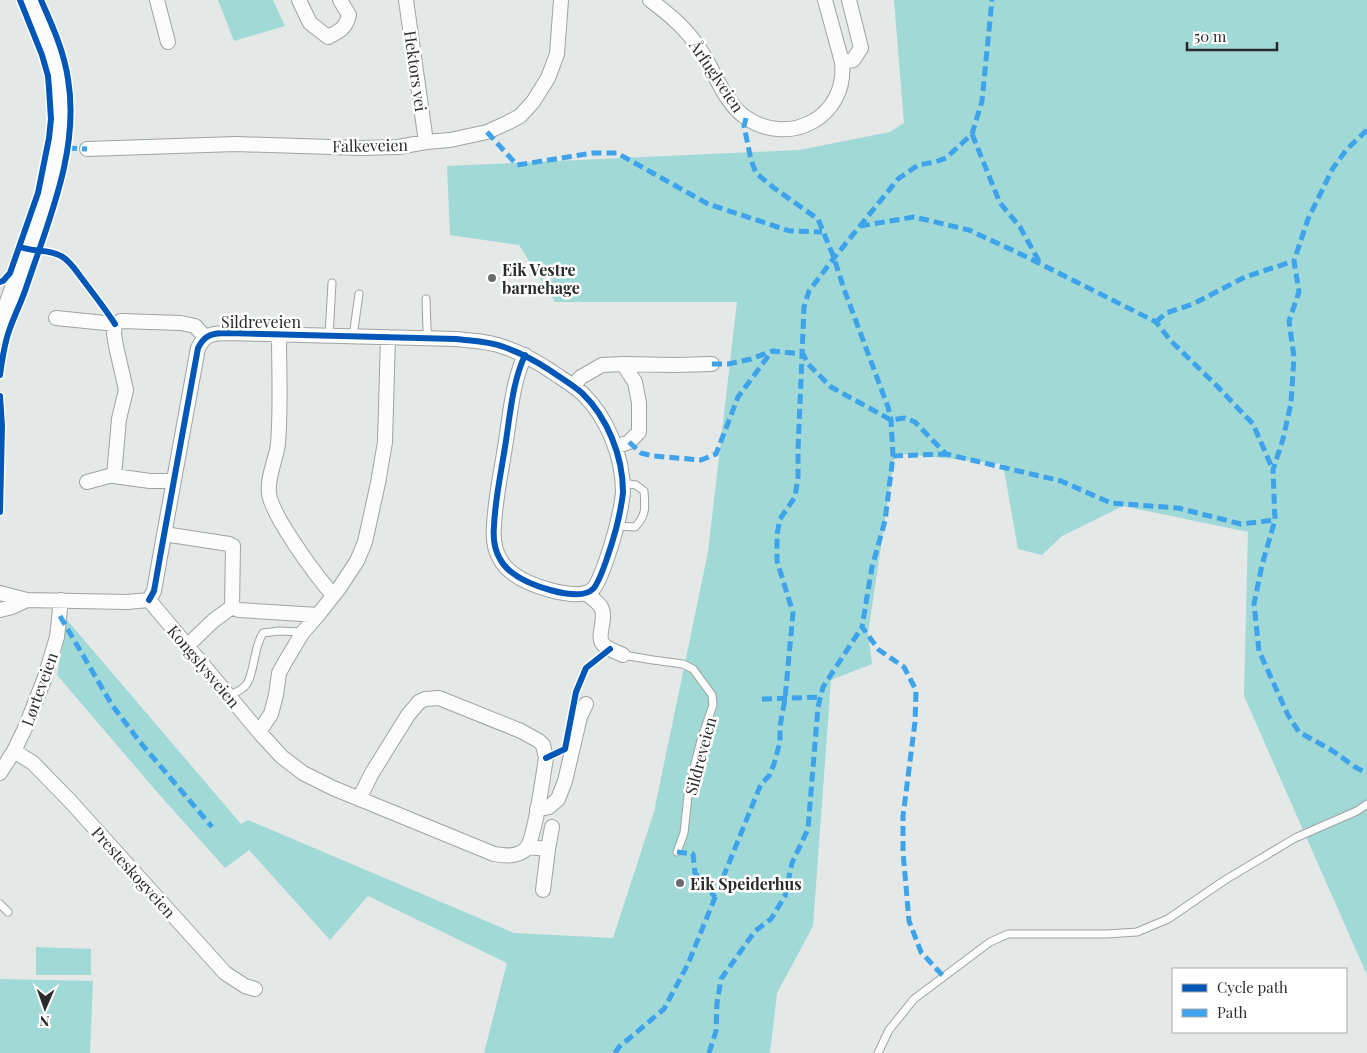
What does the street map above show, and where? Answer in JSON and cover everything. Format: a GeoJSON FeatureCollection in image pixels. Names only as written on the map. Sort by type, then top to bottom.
{"type":"FeatureCollection","features":[{"type":"Feature","properties":{"kind":"main road"},"geometry":{"type":"LineString","coordinates":[[0,334],[6,295],[49,188],[56,161],[62,117],[62,95],[53,54],[31,0]]}},
{"type":"Feature","properties":{"kind":"street"},"geometry":{"type":"LineString","coordinates":[[157,0],[168,42]]}},
{"type":"Feature","properties":{"kind":"street"},"geometry":{"type":"LineString","coordinates":[[299,0],[310,23],[328,37],[342,30],[347,23],[349,15],[340,0]]}},
{"type":"Feature","properties":{"kind":"street","name":"Hektors vei"},"geometry":{"type":"LineString","coordinates":[[406,0],[426,142]]}},
{"type":"Feature","properties":{"kind":"street","name":"Falkeveien"},"geometry":{"type":"LineString","coordinates":[[87,148],[236,144],[361,148],[398,147],[450,140],[487,132],[520,116],[533,102],[548,78],[557,54],[561,0]]}},
{"type":"Feature","properties":{"kind":"street","name":"Årfuglveien"},"geometry":{"type":"LineString","coordinates":[[650,0],[683,27],[701,51],[727,96],[739,112],[752,121],[766,127],[790,129],[805,126],[821,117],[832,105],[841,88],[842,62],[825,0]]}},
{"type":"Feature","properties":{"kind":"street"},"geometry":{"type":"LineString","coordinates":[[842,62],[853,60],[862,48],[849,0]]}},
{"type":"Feature","properties":{"kind":"street","name":"Sildreveien"},"geometry":{"type":"LineString","coordinates":[[56,318],[115,324],[121,321],[181,323],[195,326],[205,338]]}},
{"type":"Feature","properties":{"kind":"street"},"geometry":{"type":"LineString","coordinates":[[114,476],[119,419],[126,390],[114,334],[115,324]]}},
{"type":"Feature","properties":{"kind":"street","name":"Sildreveien"},"geometry":{"type":"LineString","coordinates":[[149,600],[154,591],[198,348],[202,340],[216,333],[222,333],[456,339],[491,343],[525,355],[573,386],[587,398],[601,417],[615,447],[622,483],[617,526],[599,580],[593,589],[586,593],[600,605],[602,610],[604,621],[601,638],[602,644],[623,655]]}},
{"type":"Feature","properties":{"kind":"street","name":"Sildreveien"},"geometry":{"type":"LineString","coordinates":[[279,334],[278,447],[269,493],[272,505],[282,524],[322,583],[333,595]]}},
{"type":"Feature","properties":{"kind":"street"},"geometry":{"type":"LineString","coordinates":[[258,732],[271,714],[279,673],[303,632],[340,587],[358,561],[378,483],[385,442],[388,337]]}},
{"type":"Feature","properties":{"kind":"street"},"geometry":{"type":"LineString","coordinates":[[525,355],[520,365],[514,389],[494,526],[496,549],[505,566],[512,573],[536,585],[564,593],[586,593]]}},
{"type":"Feature","properties":{"kind":"street"},"geometry":{"type":"LineString","coordinates":[[615,447],[629,442],[639,432],[639,403],[635,382],[622,364]]}},
{"type":"Feature","properties":{"kind":"street"},"geometry":{"type":"LineString","coordinates":[[573,386],[581,377],[602,365],[712,364]]}},
{"type":"Feature","properties":{"kind":"street"},"geometry":{"type":"LineString","coordinates":[[87,482],[114,476],[150,481],[174,481]]}},
{"type":"Feature","properties":{"kind":"street"},"geometry":{"type":"LineString","coordinates":[[164,534],[233,546],[232,607]]}},
{"type":"Feature","properties":{"kind":"street"},"geometry":{"type":"LineString","coordinates":[[0,593],[26,600],[127,602],[149,600]]}},
{"type":"Feature","properties":{"kind":"street"},"geometry":{"type":"LineString","coordinates":[[0,610],[12,607],[26,600]]}},
{"type":"Feature","properties":{"kind":"street","name":"Lørteveien"},"geometry":{"type":"LineString","coordinates":[[0,773],[14,751],[26,726],[45,677],[57,637],[61,600]]}},
{"type":"Feature","properties":{"kind":"street","name":"Kongslysveien"},"geometry":{"type":"LineString","coordinates":[[149,600],[258,732],[282,757],[304,773],[333,788],[494,854],[510,856],[524,851],[527,847],[548,849]]}},
{"type":"Feature","properties":{"kind":"street"},"geometry":{"type":"LineString","coordinates":[[232,607],[240,610],[318,615]]}},
{"type":"Feature","properties":{"kind":"street"},"geometry":{"type":"LineString","coordinates":[[187,646],[213,621],[232,607]]}},
{"type":"Feature","properties":{"kind":"street"},"geometry":{"type":"LineString","coordinates":[[359,799],[372,773],[408,715],[419,702],[425,699],[439,698],[521,731],[543,745],[546,758],[531,840],[527,847]]}},
{"type":"Feature","properties":{"kind":"street"},"geometry":{"type":"LineString","coordinates":[[537,809],[549,807],[558,799],[580,717],[586,704]]}},
{"type":"Feature","properties":{"kind":"street","name":"Presteskogveien"},"geometry":{"type":"LineString","coordinates":[[14,751],[33,763],[46,776],[225,973],[255,990]]}},
{"type":"Feature","properties":{"kind":"street"},"geometry":{"type":"LineString","coordinates":[[543,890],[552,826]]}},
{"type":"Feature","properties":{"kind":"lane"},"geometry":{"type":"LineString","coordinates":[[329,335],[332,284]]}},
{"type":"Feature","properties":{"kind":"lane"},"geometry":{"type":"LineString","coordinates":[[353,336],[358,294]]}},
{"type":"Feature","properties":{"kind":"lane"},"geometry":{"type":"LineString","coordinates":[[426,299],[428,338]]}},
{"type":"Feature","properties":{"kind":"lane"},"geometry":{"type":"LineString","coordinates":[[617,526],[635,526],[641,521],[645,509],[644,491],[636,485],[622,483]]}},
{"type":"Feature","properties":{"kind":"lane"},"geometry":{"type":"LineString","coordinates":[[229,696],[246,685],[258,641],[263,633],[279,631],[303,632]]}},
{"type":"Feature","properties":{"kind":"lane","name":"Sildreveien"},"geometry":{"type":"LineString","coordinates":[[623,655],[683,664],[693,669],[712,695],[713,705],[701,740],[689,787],[684,832],[677,852]]}},
{"type":"Feature","properties":{"kind":"lane"},"geometry":{"type":"LineString","coordinates":[[878,1053],[889,1030],[914,999],[990,942],[1008,934],[1107,934],[1137,932],[1168,919],[1225,880],[1295,838],[1357,811],[1367,804]]}},
{"type":"Feature","properties":{"kind":"lane"},"geometry":{"type":"LineString","coordinates":[[0,904],[8,912]]}},
{"type":"Feature","properties":{"kind":"shaded area"},"geometry":{"type":"Polygon","coordinates":[[[218,0],[273,0],[285,26],[234,41],[218,0]]]}},
{"type":"Feature","properties":{"kind":"shaded area"},"geometry":{"type":"Polygon","coordinates":[[[894,0],[1367,0],[1367,975],[1244,696],[1248,532],[1123,506],[1062,536],[1042,555],[1018,549],[1003,464],[895,453],[868,633],[872,664],[831,680],[813,926],[777,993],[770,1053],[484,1053],[507,963],[368,896],[330,940],[249,850],[225,868],[57,675],[67,620],[241,824],[248,820],[514,933],[613,938],[654,812],[708,552],[737,302],[555,302],[519,245],[450,235],[447,166],[799,150],[890,132],[904,123],[894,0]]]}},
{"type":"Feature","properties":{"kind":"shaded area"},"geometry":{"type":"Polygon","coordinates":[[[36,947],[91,949],[91,975],[36,975],[36,947]]]}},
{"type":"Feature","properties":{"kind":"shaded area"},"geometry":{"type":"Polygon","coordinates":[[[0,979],[93,981],[90,1053],[0,1053],[0,979]]]}},
{"type":"Feature","properties":{"kind":"marked path"},"geometry":{"type":"LineString","coordinates":[[615,1053],[619,1047],[664,1009],[688,964],[761,784],[769,776],[774,764],[780,742],[780,726],[785,699],[793,613],[777,561],[777,534],[780,519],[795,497],[798,477],[804,307],[809,291],[898,179],[918,165],[946,158],[972,134],[982,101],[992,0]]}},
{"type":"Feature","properties":{"kind":"marked path"},"geometry":{"type":"LineString","coordinates":[[746,118],[744,126],[751,160],[756,173],[818,219],[834,258],[891,420],[893,456],[885,521],[872,567],[862,627],[879,650],[904,667],[916,690],[915,722],[903,816],[903,852],[909,921],[921,952],[943,976]]}},
{"type":"Feature","properties":{"kind":"marked path"},"geometry":{"type":"LineString","coordinates":[[1367,130],[1347,149],[1333,168],[1308,219],[1294,261],[1299,292],[1289,321],[1294,357],[1291,403],[1283,439],[1273,470],[1275,520],[1262,565],[1254,604],[1259,651],[1288,715],[1299,732],[1367,773]]}},
{"type":"Feature","properties":{"kind":"marked path"},"geometry":{"type":"LineString","coordinates":[[487,132],[517,165],[593,153],[617,153],[708,204],[790,231],[822,232]]}},
{"type":"Feature","properties":{"kind":"marked path"},"geometry":{"type":"LineString","coordinates":[[972,134],[1000,203],[1020,227],[1040,263]]}},
{"type":"Feature","properties":{"kind":"marked path"},"geometry":{"type":"LineString","coordinates":[[67,148],[87,149]]}},
{"type":"Feature","properties":{"kind":"marked path"},"geometry":{"type":"LineString","coordinates":[[860,226],[914,217],[969,230],[1156,322],[1171,341],[1253,424],[1273,470]]}},
{"type":"Feature","properties":{"kind":"marked path"},"geometry":{"type":"LineString","coordinates":[[1156,322],[1166,313],[1193,304],[1245,277],[1294,261]]}},
{"type":"Feature","properties":{"kind":"marked path"},"geometry":{"type":"LineString","coordinates":[[712,364],[728,364],[751,359],[772,351],[803,354],[808,364],[831,387],[891,420],[905,418],[915,422],[946,454],[1061,481],[1111,503],[1178,508],[1241,524],[1275,520]]}},
{"type":"Feature","properties":{"kind":"marked path"},"geometry":{"type":"LineString","coordinates":[[629,442],[641,453],[653,456],[701,460],[716,454],[738,397],[772,351]]}},
{"type":"Feature","properties":{"kind":"marked path"},"geometry":{"type":"LineString","coordinates":[[893,456],[946,454]]}},
{"type":"Feature","properties":{"kind":"marked path"},"geometry":{"type":"LineString","coordinates":[[60,616],[112,705],[140,742],[212,827]]}},
{"type":"Feature","properties":{"kind":"marked path"},"geometry":{"type":"LineString","coordinates":[[709,1053],[716,1031],[717,1003],[721,979],[755,931],[771,919],[785,896],[792,863],[808,829],[818,707],[823,687],[862,627]]}},
{"type":"Feature","properties":{"kind":"marked path"},"geometry":{"type":"LineString","coordinates":[[762,699],[821,697]]}},
{"type":"Feature","properties":{"kind":"marked path"},"geometry":{"type":"LineString","coordinates":[[677,852],[693,854],[695,873],[715,897]]}},
{"type":"Feature","properties":{"kind":"cycle path"},"geometry":{"type":"LineString","coordinates":[[0,282],[10,273],[38,193],[51,119],[48,76],[42,55],[20,0]]}},
{"type":"Feature","properties":{"kind":"cycle path"},"geometry":{"type":"LineString","coordinates":[[0,375],[7,336],[26,288],[60,185],[70,132],[71,106],[64,58],[41,0]]}},
{"type":"Feature","properties":{"kind":"cycle path"},"geometry":{"type":"LineString","coordinates":[[20,247],[51,252],[67,260],[115,324]]}},
{"type":"Feature","properties":{"kind":"cycle path"},"geometry":{"type":"LineString","coordinates":[[149,600],[154,591],[198,348],[210,335],[223,333],[456,339],[486,342],[516,352],[522,355],[528,358],[545,367],[571,384],[591,403],[606,425],[617,451],[622,478],[622,501],[614,534],[600,578],[589,592],[578,594],[566,593],[550,590],[529,582],[515,575],[504,565],[495,547],[494,530],[498,486],[514,389],[517,377],[521,366],[525,355]]}},
{"type":"Feature","properties":{"kind":"cycle path"},"geometry":{"type":"LineString","coordinates":[[0,396],[2,426],[0,512]]}},
{"type":"Feature","properties":{"kind":"cycle path"},"geometry":{"type":"LineString","coordinates":[[546,758],[565,749],[576,692],[586,668],[610,649]]}},
{"type":"Feature","properties":{"kind":"place","name":"Eik Vestre barnehage"},"geometry":{"type":"Point","coordinates":[492,278]}},
{"type":"Feature","properties":{"kind":"place","name":"Eik Speiderhus"},"geometry":{"type":"Point","coordinates":[680,883]}}]}
